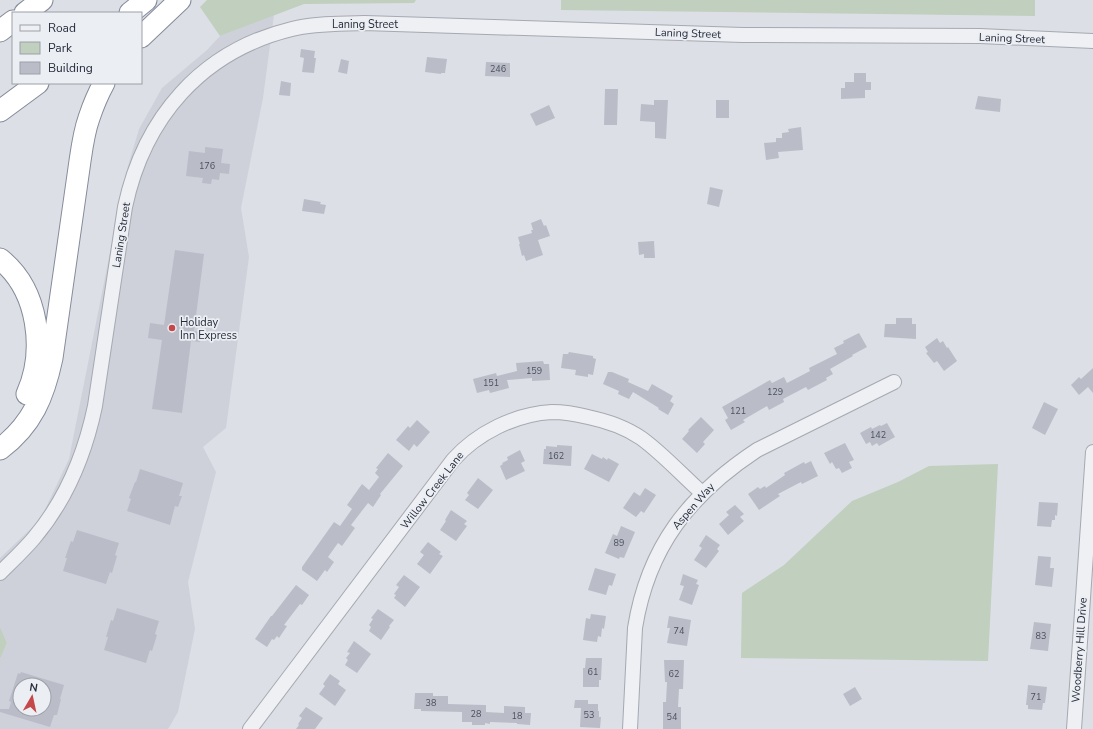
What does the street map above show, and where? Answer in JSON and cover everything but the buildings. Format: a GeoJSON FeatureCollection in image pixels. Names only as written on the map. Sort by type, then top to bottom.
{"type":"FeatureCollection","features":[{"type":"Feature","properties":{"kind":"highway"},"geometry":{"type":"LineString","coordinates":[[26,12],[42,0]]}},
{"type":"Feature","properties":{"kind":"highway"},"geometry":{"type":"LineString","coordinates":[[131,12],[146,0]]}},
{"type":"Feature","properties":{"kind":"highway"},"geometry":{"type":"LineString","coordinates":[[142,36],[180,0]]}},
{"type":"Feature","properties":{"kind":"highway"},"geometry":{"type":"LineString","coordinates":[[0,31],[12,22]]}},
{"type":"Feature","properties":{"kind":"highway"},"geometry":{"type":"LineString","coordinates":[[0,111],[37,84]]}},
{"type":"Feature","properties":{"kind":"highway"},"geometry":{"type":"LineString","coordinates":[[0,450],[16,436],[27,423],[44,392],[52,358],[82,145],[88,119],[104,84]]}},
{"type":"Feature","properties":{"kind":"highway"},"geometry":{"type":"LineString","coordinates":[[0,259],[16,277],[25,292],[32,308],[36,324],[37,340],[37,356],[30,387],[16,414],[0,431]]}},
{"type":"Feature","properties":{"kind":"street","name":"Laning Street"},"geometry":{"type":"LineString","coordinates":[[0,573],[35,537],[49,519],[62,498],[82,454],[95,406],[125,207],[129,188],[143,150],[164,113],[179,95],[194,80],[212,66],[229,54],[249,44],[270,35],[292,29],[314,25],[351,24],[744,34],[980,36],[1093,41]]}},
{"type":"Feature","properties":{"kind":"street","name":"Aspen Way"},"geometry":{"type":"LineString","coordinates":[[630,729],[637,615],[653,565],[663,544],[681,516],[702,493],[723,474],[757,450],[894,382]]}},
{"type":"Feature","properties":{"kind":"street","name":"Willow Creek Lane"},"geometry":{"type":"LineString","coordinates":[[250,729],[450,464],[470,444],[496,428],[508,422],[527,416],[552,412],[584,416],[606,421],[628,430],[646,442],[702,493]]}},
{"type":"Feature","properties":{"kind":"street","name":"Woodberry Hill Drive"},"geometry":{"type":"LineString","coordinates":[[1074,729],[1093,452]]}},
{"type":"Feature","properties":{"kind":"shaded area"},"geometry":{"type":"Polygon","coordinates":[[[274,15],[263,98],[241,208],[249,257],[226,428],[203,447],[216,472],[188,582],[195,629],[178,712],[168,729],[0,729],[0,659],[7,643],[0,627],[0,558],[40,520],[69,459],[117,217],[128,166],[139,129],[162,88],[207,50],[220,36],[274,15]]]}},
{"type":"Feature","properties":{"kind":"green space"},"geometry":{"type":"Polygon","coordinates":[[[207,0],[416,0],[414,3],[304,4],[220,36],[200,7],[207,0]]]}},
{"type":"Feature","properties":{"kind":"green space"},"geometry":{"type":"Polygon","coordinates":[[[561,0],[1035,0],[1035,16],[561,10],[561,0]]]}},
{"type":"Feature","properties":{"kind":"green space"},"geometry":{"type":"Polygon","coordinates":[[[998,464],[988,661],[741,658],[742,593],[784,565],[852,501],[898,482],[929,466],[998,464]]]}},
{"type":"Feature","properties":{"kind":"green space"},"geometry":{"type":"Polygon","coordinates":[[[0,627],[7,643],[0,659],[0,627]]]}},
{"type":"Feature","properties":{"kind":"place","name":"Holiday Inn Express"},"geometry":{"type":"Point","coordinates":[172,328]}}]}
